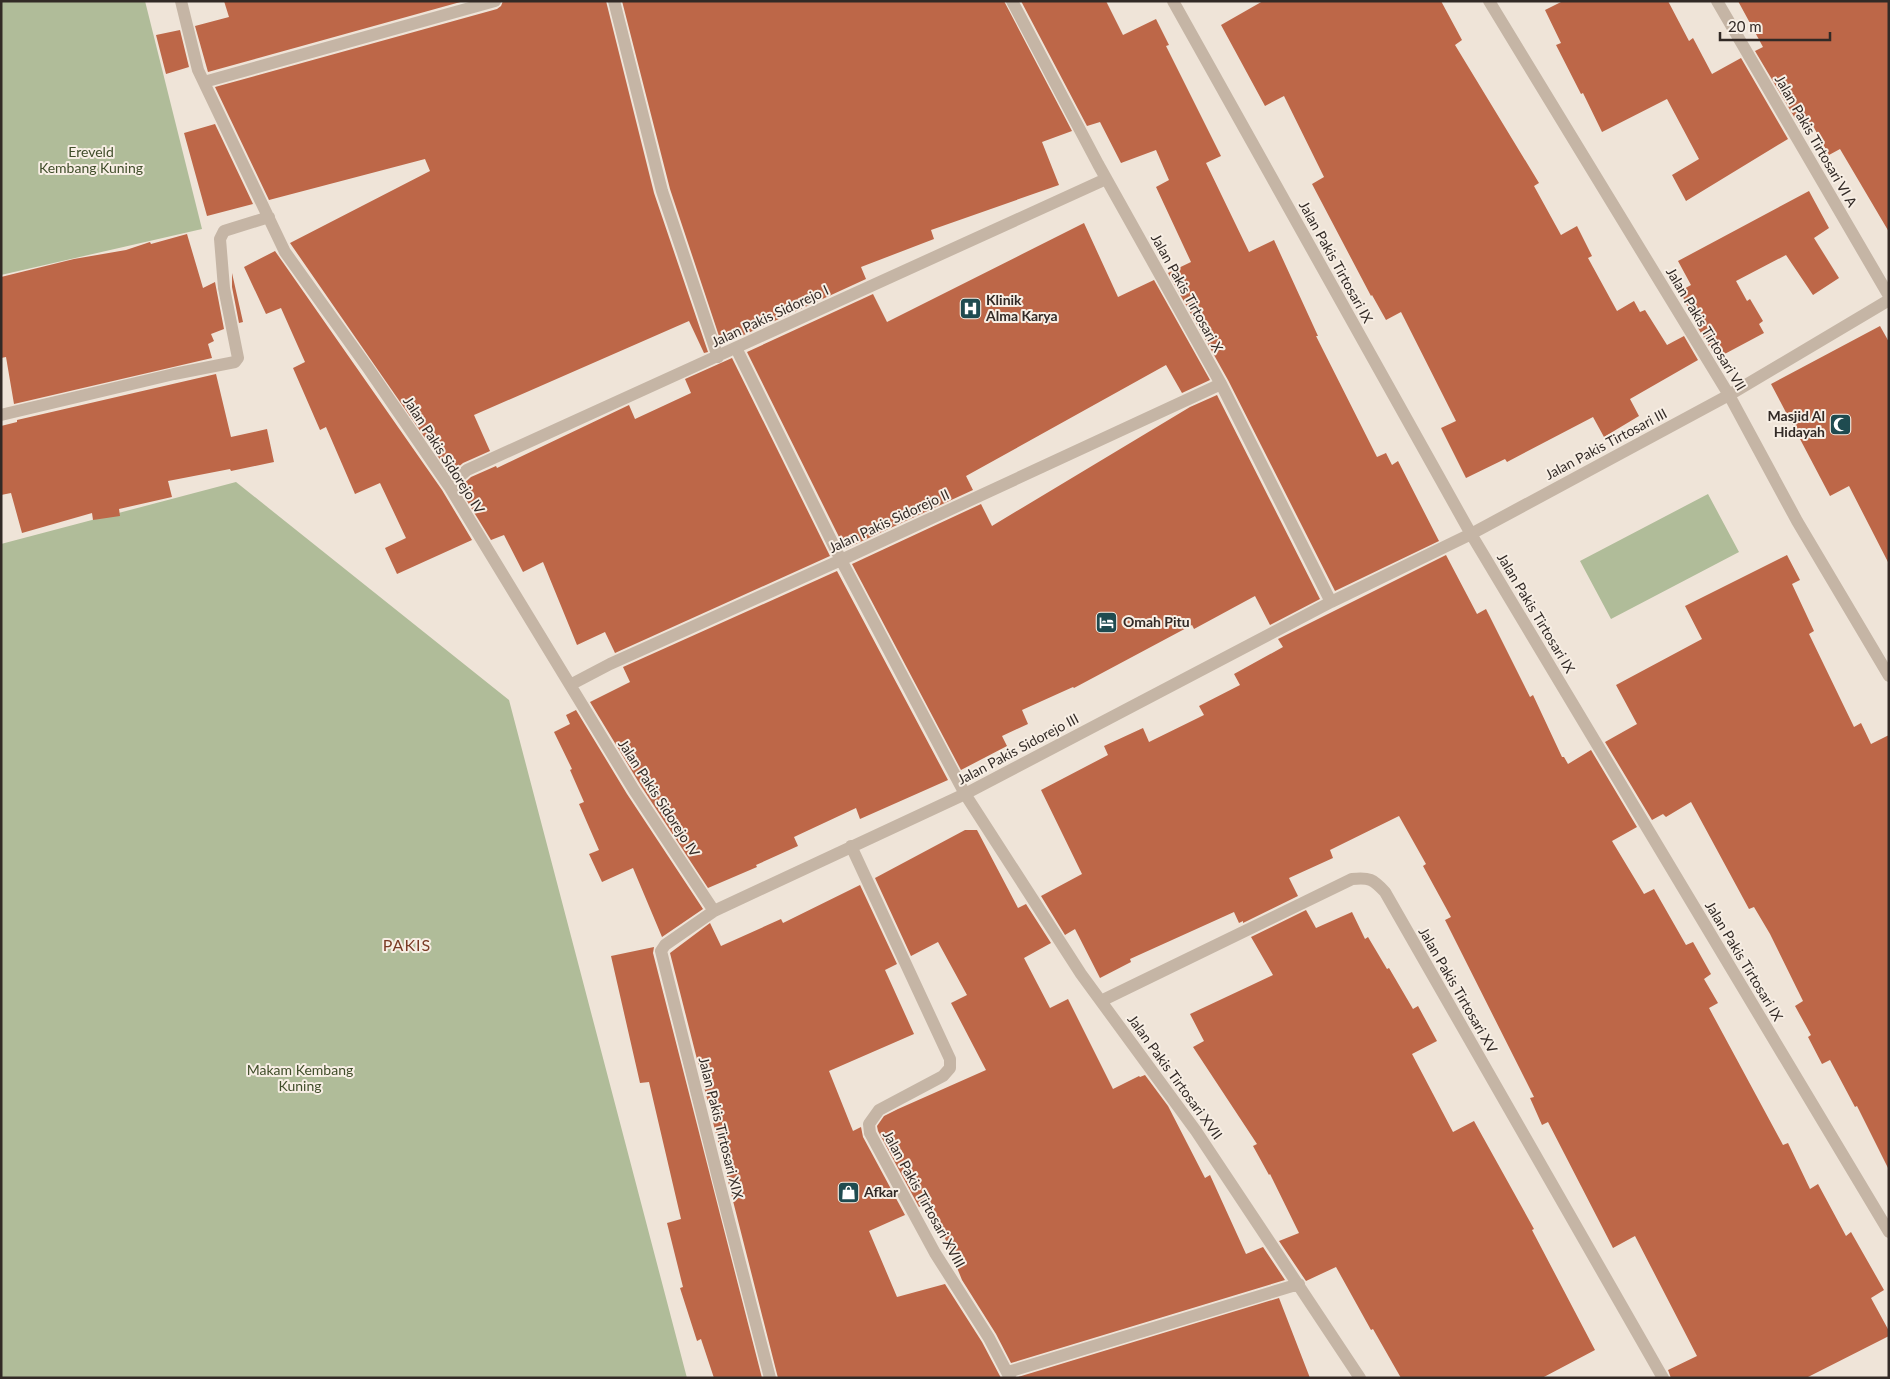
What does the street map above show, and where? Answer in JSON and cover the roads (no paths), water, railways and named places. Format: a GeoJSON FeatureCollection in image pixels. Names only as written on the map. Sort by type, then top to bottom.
{"type":"FeatureCollection","features":[{"type":"Feature","properties":{"kind":"street","name":"Jalan Pakis Sidorejo IV"},"geometry":{"type":"LineString","coordinates":[[182,1],[198,70],[285,252],[449,486],[634,790],[714,911]]}},
{"type":"Feature","properties":{"kind":"street"},"geometry":{"type":"LineString","coordinates":[[204,82],[494,1]]}},
{"type":"Feature","properties":{"kind":"street"},"geometry":{"type":"LineString","coordinates":[[614,1],[662,191],[718,356]]}},
{"type":"Feature","properties":{"kind":"street","name":"Jalan Pakis Tirtosari X"},"geometry":{"type":"LineString","coordinates":[[1012,1],[1106,180],[1221,384],[1331,602]]}},
{"type":"Feature","properties":{"kind":"street","name":"Jalan Pakis Tirtosari IX"},"geometry":{"type":"LineString","coordinates":[[1173,1],[1471,534],[1889,1232]]}},
{"type":"Feature","properties":{"kind":"street","name":"Jalan Pakis Tirtosari VII"},"geometry":{"type":"LineString","coordinates":[[1489,1],[1729,396],[1797,521],[1889,676]]}},
{"type":"Feature","properties":{"kind":"street","name":"Jalan Pakis Tirtosari VI A"},"geometry":{"type":"LineString","coordinates":[[1717,1],[1889,296]]}},
{"type":"Feature","properties":{"kind":"street","name":"Jalan Pakis Sidorejo I"},"geometry":{"type":"LineString","coordinates":[[449,486],[467,470],[1106,180]]}},
{"type":"Feature","properties":{"kind":"street"},"geometry":{"type":"LineString","coordinates":[[1,415],[235,362],[238,358],[224,288],[220,239],[224,232],[269,217]]}},
{"type":"Feature","properties":{"kind":"street","name":"Jalan Pakis Tirtosari III"},"geometry":{"type":"LineString","coordinates":[[1331,602],[1471,534],[1729,396],[1889,300]]}},
{"type":"Feature","properties":{"kind":"street","name":"Jalan Pakis Tirtosari XVII"},"geometry":{"type":"LineString","coordinates":[[736,348],[841,560],[965,794],[1081,974],[1196,1132],[1360,1378]]}},
{"type":"Feature","properties":{"kind":"street","name":"Jalan Pakis Sidorejo II"},"geometry":{"type":"LineString","coordinates":[[570,685],[610,664],[841,560],[1221,384]]}},
{"type":"Feature","properties":{"kind":"street","name":"Jalan Pakis Sidorejo III"},"geometry":{"type":"LineString","coordinates":[[714,911],[965,794],[1331,602]]}},
{"type":"Feature","properties":{"kind":"street","name":"Jalan Pakis Tirtosari XVIII"},"geometry":{"type":"LineString","coordinates":[[852,846],[950,1059],[950,1068],[942,1076],[879,1110],[869,1124],[870,1133],[935,1253],[989,1338],[1009,1375]]}},
{"type":"Feature","properties":{"kind":"street","name":"Jalan Pakis Tirtosari XV"},"geometry":{"type":"LineString","coordinates":[[1101,1001],[1352,878],[1365,878],[1375,881],[1385,892],[1663,1378]]}},
{"type":"Feature","properties":{"kind":"street","name":"Jalan Pakis Tirtosari XIX"},"geometry":{"type":"LineString","coordinates":[[714,911],[665,944],[661,951],[718,1182],[770,1378]]}},
{"type":"Feature","properties":{"kind":"street"},"geometry":{"type":"LineString","coordinates":[[1009,1375],[1299,1284]]}},
{"type":"Feature","properties":{"kind":"place","name":"Klinik Alma Karya"},"geometry":{"type":"Point","coordinates":[970,308]}},
{"type":"Feature","properties":{"kind":"place","name":"Masjid Al Hidayah"},"geometry":{"type":"Point","coordinates":[1841,424]}},
{"type":"Feature","properties":{"kind":"place","name":"Omah Pitu"},"geometry":{"type":"Point","coordinates":[1107,622]}},
{"type":"Feature","properties":{"kind":"place","name":"Afkar"},"geometry":{"type":"Point","coordinates":[848,1192]}},
{"type":"Feature","properties":{"kind":"district","name":"PAKIS"},"geometry":{"type":"Point","coordinates":[407,945]}},
{"type":"Feature","properties":{"kind":"park label","name":"Ereveld Kembang Kuning"},"geometry":{"type":"Point","coordinates":[91,160]}},
{"type":"Feature","properties":{"kind":"park label","name":"Makam Kembang Kuning"},"geometry":{"type":"Point","coordinates":[300,1078]}}]}
